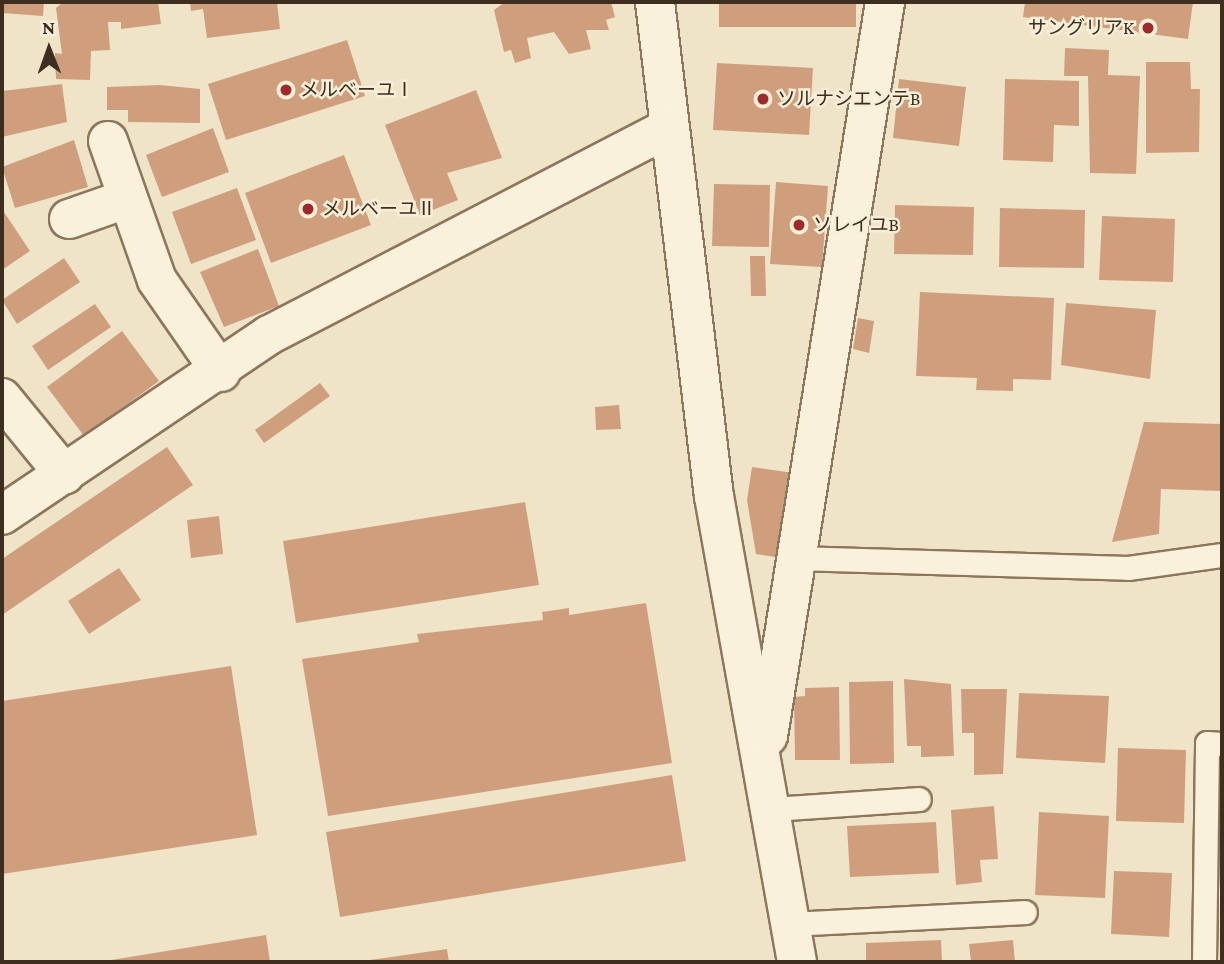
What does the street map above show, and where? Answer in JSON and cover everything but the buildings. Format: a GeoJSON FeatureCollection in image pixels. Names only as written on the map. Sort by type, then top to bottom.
{"type":"FeatureCollection","features":[{"type":"Feature","properties":{"kind":"street"},"geometry":{"type":"LineString","coordinates":[[655,2],[714,496],[764,751],[797,962]]}},
{"type":"Feature","properties":{"kind":"street"},"geometry":{"type":"LineString","coordinates":[[764,751],[784,659],[795,558],[885,2]]}},
{"type":"Feature","properties":{"kind":"street"},"geometry":{"type":"LineString","coordinates":[[2,514],[221,372],[268,335],[668,128]]}},
{"type":"Feature","properties":{"kind":"street"},"geometry":{"type":"LineString","coordinates":[[108,141],[125,199],[157,279],[221,372]]}},
{"type":"Feature","properties":{"kind":"street"},"geometry":{"type":"LineString","coordinates":[[69,219],[125,199]]}},
{"type":"Feature","properties":{"kind":"street"},"geometry":{"type":"LineString","coordinates":[[2,398],[65,475]]}},
{"type":"Feature","properties":{"kind":"lane"},"geometry":{"type":"LineString","coordinates":[[795,558],[1128,568],[1222,555]]}},
{"type":"Feature","properties":{"kind":"lane"},"geometry":{"type":"LineString","coordinates":[[1204,962],[1207,743],[1222,744]]}},
{"type":"Feature","properties":{"kind":"lane"},"geometry":{"type":"LineString","coordinates":[[774,809],[919,799]]}},
{"type":"Feature","properties":{"kind":"lane"},"geometry":{"type":"LineString","coordinates":[[791,924],[1025,912]]}},
{"type":"Feature","properties":{"kind":"place","name":"サングリアK"},"geometry":{"type":"Point","coordinates":[1148,28]}},
{"type":"Feature","properties":{"kind":"place","name":"メルベーユⅠ"},"geometry":{"type":"Point","coordinates":[286,90]}},
{"type":"Feature","properties":{"kind":"place","name":"ソルナシエンテB"},"geometry":{"type":"Point","coordinates":[763,99]}},
{"type":"Feature","properties":{"kind":"place","name":"メルベーユⅡ"},"geometry":{"type":"Point","coordinates":[308,209]}},
{"type":"Feature","properties":{"kind":"place","name":"ソレイユB"},"geometry":{"type":"Point","coordinates":[799,225]}}]}
